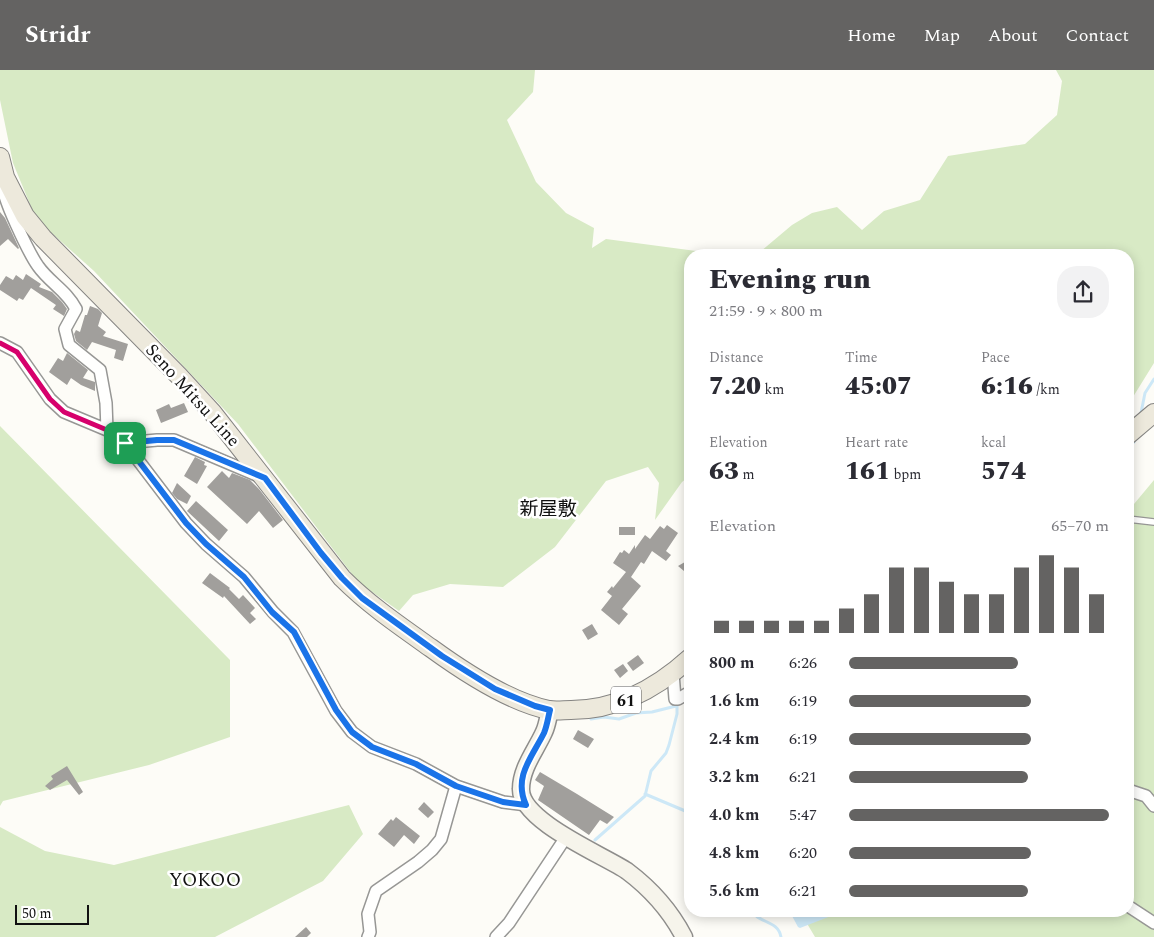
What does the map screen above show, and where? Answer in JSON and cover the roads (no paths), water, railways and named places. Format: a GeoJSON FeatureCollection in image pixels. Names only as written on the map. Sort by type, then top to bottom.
{"type":"FeatureCollection","features":[{"type":"Feature","properties":{"kind":"main road","name":"Seno Mitsu Line"},"geometry":{"type":"LineString","coordinates":[[0,157],[6,177],[25,216],[43,238],[212,412],[265,478],[321,553],[362,598],[442,656],[495,689],[535,706],[550,710],[595,710],[615,704],[649,689],[684,663]]}},
{"type":"Feature","properties":{"kind":"main road"},"geometry":{"type":"LineString","coordinates":[[1134,430],[1154,413]]}},
{"type":"Feature","properties":{"kind":"street"},"geometry":{"type":"LineString","coordinates":[[6,177],[2,188],[9,209],[37,266],[58,288],[70,297],[76,310],[65,329],[69,345],[100,370],[106,403],[107,430]]}},
{"type":"Feature","properties":{"kind":"street"},"geometry":{"type":"LineString","coordinates":[[0,343],[17,352],[50,399],[64,412],[107,430],[125,443],[186,523],[206,544],[244,577],[272,612],[294,632],[336,710],[352,732],[372,747],[416,764],[456,786],[503,802],[526,805]]}},
{"type":"Feature","properties":{"kind":"street"},"geometry":{"type":"LineString","coordinates":[[125,443],[174,440],[265,478]]}},
{"type":"Feature","properties":{"kind":"street"},"geometry":{"type":"LineString","coordinates":[[673,673],[675,699],[684,695]]}},
{"type":"Feature","properties":{"kind":"street"},"geometry":{"type":"LineString","coordinates":[[550,710],[544,731],[524,772],[521,789],[526,805],[547,824],[626,871],[655,895],[675,919],[684,937]]}},
{"type":"Feature","properties":{"kind":"street"},"geometry":{"type":"LineString","coordinates":[[368,937],[370,932],[368,914],[376,890],[418,862],[441,839],[456,786]]}},
{"type":"Feature","properties":{"kind":"street"},"geometry":{"type":"LineString","coordinates":[[1134,792],[1146,796],[1154,806]]}},
{"type":"Feature","properties":{"kind":"street"},"geometry":{"type":"LineString","coordinates":[[496,937],[509,923],[566,837]]}},
{"type":"Feature","properties":{"kind":"street"},"geometry":{"type":"LineString","coordinates":[[1134,910],[1154,923]]}},
{"type":"Feature","properties":{"kind":"lane"},"geometry":{"type":"LineString","coordinates":[[1134,520],[1154,522]]}},
{"type":"Feature","properties":{"kind":"water"},"geometry":{"type":"Polygon","coordinates":[[[793,917],[828,917],[800,928],[793,917]]]}},
{"type":"Feature","properties":{"kind":"waterway"},"geometry":{"type":"LineString","coordinates":[[1141,413],[1145,393],[1154,379]]}},
{"type":"Feature","properties":{"kind":"waterway"},"geometry":{"type":"LineString","coordinates":[[591,719],[604,717],[619,719],[636,713],[652,712],[676,706]]}},
{"type":"Feature","properties":{"kind":"waterway"},"geometry":{"type":"LineString","coordinates":[[595,840],[645,796],[651,771],[666,753],[669,745],[677,714],[677,706]]}},
{"type":"Feature","properties":{"kind":"waterway"},"geometry":{"type":"LineString","coordinates":[[645,794],[684,810]]}},
{"type":"Feature","properties":{"kind":"waterway"},"geometry":{"type":"LineString","coordinates":[[758,917],[776,928],[781,937]]}},
{"type":"Feature","properties":{"kind":"district","name":"新屋敷"},"geometry":{"type":"Point","coordinates":[548,508]}},
{"type":"Feature","properties":{"kind":"district","name":"YOKOO"},"geometry":{"type":"Point","coordinates":[205,879]}}]}
